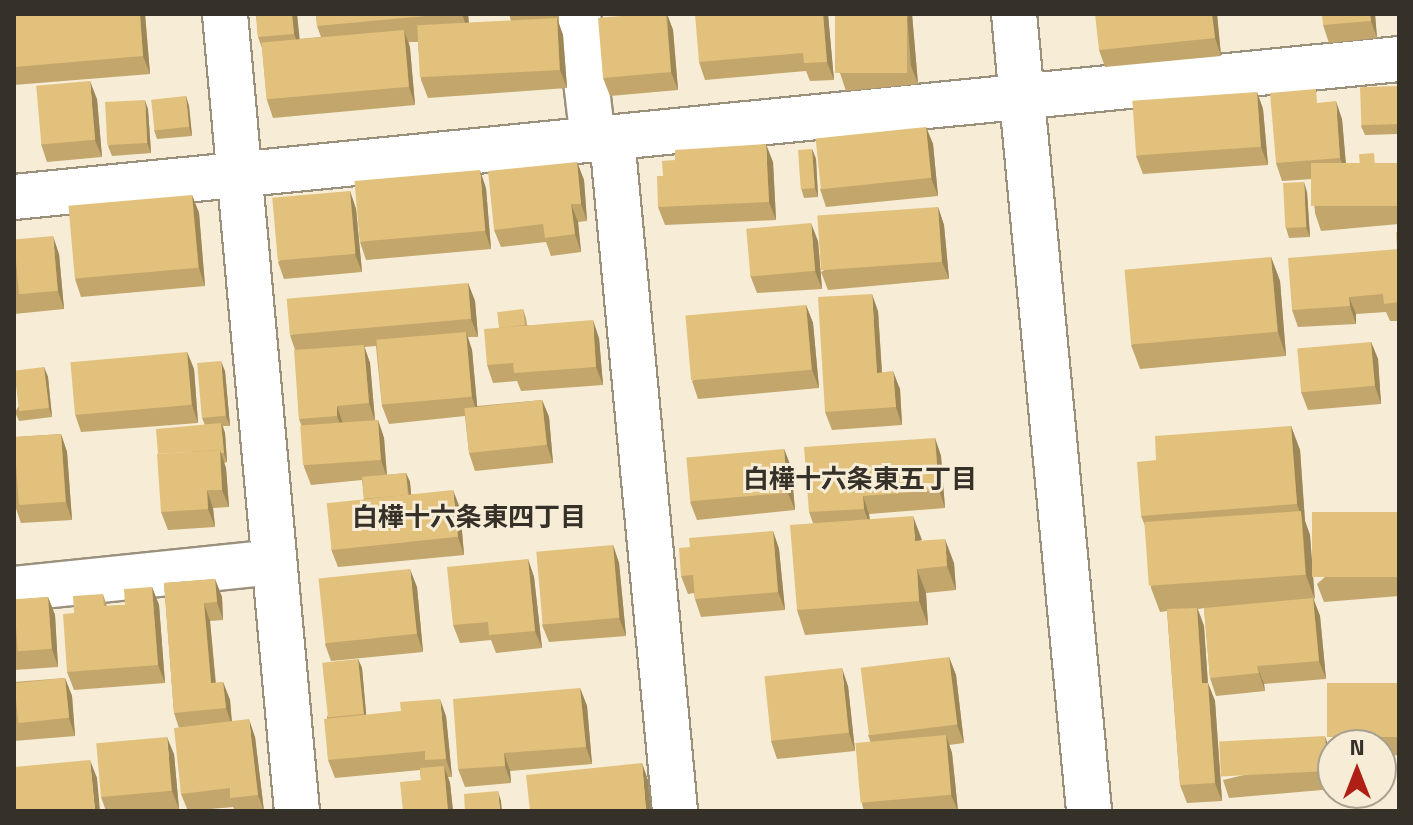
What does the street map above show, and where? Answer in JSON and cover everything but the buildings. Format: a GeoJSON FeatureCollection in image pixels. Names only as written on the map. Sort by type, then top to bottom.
{"type":"FeatureCollection","features":[{"type":"Feature","properties":{"kind":"street"},"geometry":{"type":"LineString","coordinates":[[225,14],[297,811]]}},
{"type":"Feature","properties":{"kind":"street"},"geometry":{"type":"LineString","coordinates":[[578,14],[602,138],[675,811]]}},
{"type":"Feature","properties":{"kind":"street"},"geometry":{"type":"LineString","coordinates":[[1014,14],[1089,811]]}},
{"type":"Feature","properties":{"kind":"street"},"geometry":{"type":"LineString","coordinates":[[14,197],[1399,59]]}},
{"type":"Feature","properties":{"kind":"street"},"geometry":{"type":"LineString","coordinates":[[14,589],[274,562]]}},
{"type":"Feature","properties":{"kind":"district","name":"白樺十六条東五丁目"},"geometry":{"type":"Point","coordinates":[860,479]}},
{"type":"Feature","properties":{"kind":"district","name":"白樺十六条東四丁目"},"geometry":{"type":"Point","coordinates":[469,517]}}]}
